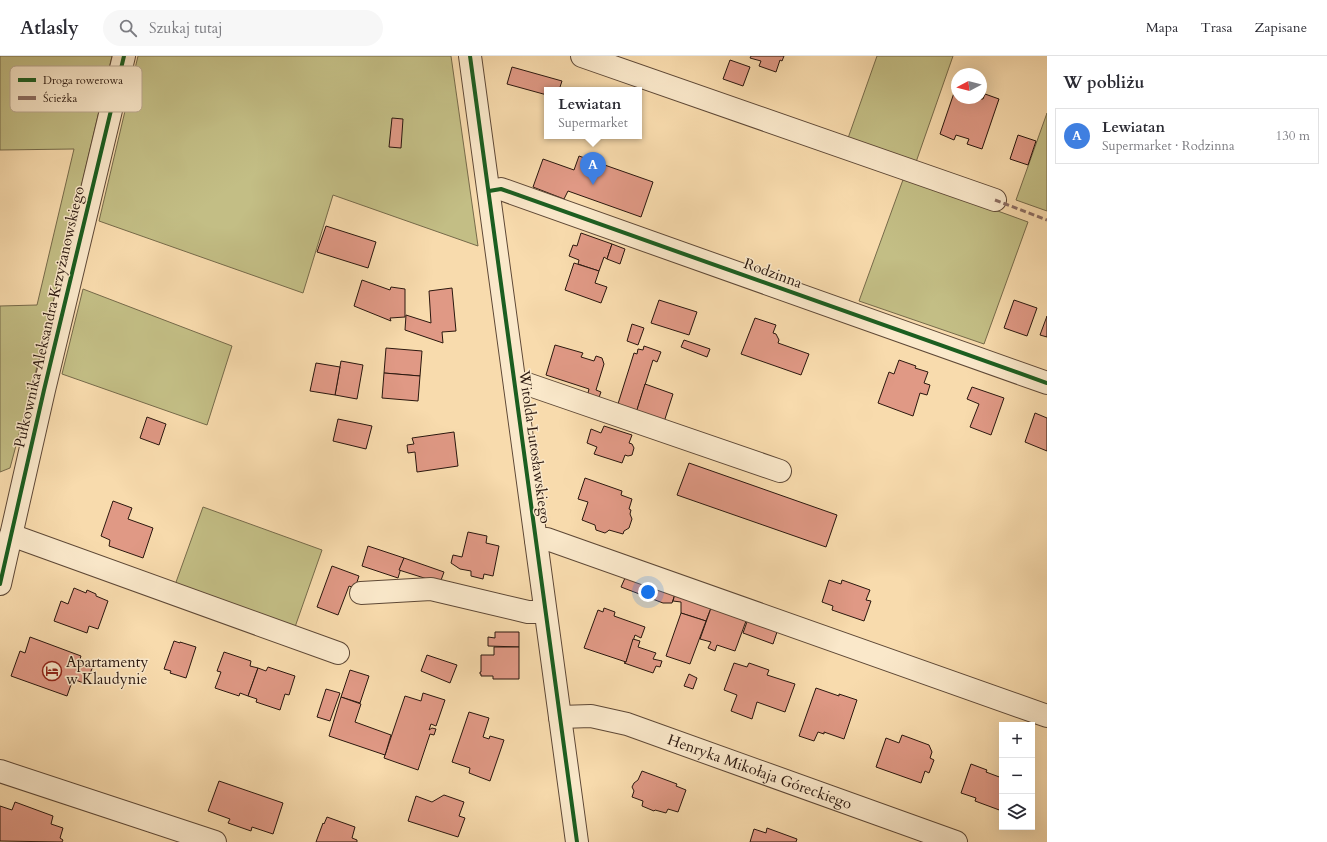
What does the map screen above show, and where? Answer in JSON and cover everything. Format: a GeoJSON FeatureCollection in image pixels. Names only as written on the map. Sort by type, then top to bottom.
{"type":"FeatureCollection","features":[{"type":"Feature","properties":{"kind":"street","name":"Pułkownika Aleksandra Krzyżanowskiego"},"geometry":{"type":"LineString","coordinates":[[122,66],[124,56]]}},
{"type":"Feature","properties":{"kind":"street","name":"Witolda Lutosławskiego"},"geometry":{"type":"LineString","coordinates":[[470,56],[490,191],[545,612],[577,842]]}},
{"type":"Feature","properties":{"kind":"street"},"geometry":{"type":"LineString","coordinates":[[582,56],[995,200]]}},
{"type":"Feature","properties":{"kind":"street","name":"Pułkownika Aleksandra Krzyżanowskiego"},"geometry":{"type":"LineString","coordinates":[[0,584],[110,112]]}},
{"type":"Feature","properties":{"kind":"street","name":"Rodzinna"},"geometry":{"type":"LineString","coordinates":[[490,191],[500,189],[1047,383]]}},
{"type":"Feature","properties":{"kind":"street"},"geometry":{"type":"LineString","coordinates":[[515,385],[527,384],[780,471]]}},
{"type":"Feature","properties":{"kind":"street"},"geometry":{"type":"LineString","coordinates":[[11,535],[338,653]]}},
{"type":"Feature","properties":{"kind":"street"},"geometry":{"type":"LineString","coordinates":[[536,540],[547,539],[1047,716]]}},
{"type":"Feature","properties":{"kind":"street"},"geometry":{"type":"LineString","coordinates":[[360,593],[431,589],[528,612],[545,612]]}},
{"type":"Feature","properties":{"kind":"street","name":"Henryka Mikołaja Góreckiego"},"geometry":{"type":"LineString","coordinates":[[560,717],[591,716],[627,724],[956,842]]}},
{"type":"Feature","properties":{"kind":"street"},"geometry":{"type":"LineString","coordinates":[[0,771],[215,842]]}},
{"type":"Feature","properties":{"kind":"shaded area"},"geometry":{"type":"Polygon","coordinates":[[[0,56],[112,56],[110,66],[10,66],[10,112],[99,112],[53,307],[10,468],[0,472],[0,306],[37,305],[74,149],[0,150],[0,56]]]}},
{"type":"Feature","properties":{"kind":"shaded area"},"geometry":{"type":"Polygon","coordinates":[[[138,56],[451,56],[478,246],[333,195],[303,293],[99,221],[125,112],[142,112],[142,66],[136,66],[138,56]]]}},
{"type":"Feature","properties":{"kind":"shaded area"},"geometry":{"type":"Polygon","coordinates":[[[877,56],[953,56],[915,165],[847,141],[877,56]]]}},
{"type":"Feature","properties":{"kind":"shaded area"},"geometry":{"type":"Polygon","coordinates":[[[1047,113],[1047,211],[1016,200],[1047,113]]]}},
{"type":"Feature","properties":{"kind":"shaded area"},"geometry":{"type":"Polygon","coordinates":[[[904,177],[1028,222],[984,344],[859,301],[904,177]]]}},
{"type":"Feature","properties":{"kind":"shaded area"},"geometry":{"type":"Polygon","coordinates":[[[83,289],[232,346],[207,425],[62,374],[83,289]]]}},
{"type":"Feature","properties":{"kind":"shaded area"},"geometry":{"type":"Polygon","coordinates":[[[203,507],[322,550],[295,627],[175,585],[203,507]]]}},
{"type":"Feature","properties":{"kind":"building"},"geometry":{"type":"Polygon","coordinates":[[[751,56],[784,56],[782,61],[780,60],[776,72],[759,66],[761,61],[750,58],[751,56]]]}},
{"type":"Feature","properties":{"kind":"building"},"geometry":{"type":"Polygon","coordinates":[[[730,60],[750,67],[743,86],[723,79],[730,60]]]}},
{"type":"Feature","properties":{"kind":"building"},"geometry":{"type":"Polygon","coordinates":[[[512,67],[562,81],[560,87],[544,87],[544,94],[507,84],[512,67]]]}},
{"type":"Feature","properties":{"kind":"building"},"geometry":{"type":"Polygon","coordinates":[[[987,95],[999,99],[982,149],[967,144],[969,139],[956,135],[954,140],[940,134],[951,102],[951,104],[987,104],[987,95]]]}},
{"type":"Feature","properties":{"kind":"building"},"geometry":{"type":"Polygon","coordinates":[[[392,118],[403,119],[401,148],[389,147],[392,118]]]}},
{"type":"Feature","properties":{"kind":"building"},"geometry":{"type":"Polygon","coordinates":[[[1018,135],[1036,141],[1028,165],[1010,159],[1018,135]]]}},
{"type":"Feature","properties":{"kind":"building"},"geometry":{"type":"Polygon","coordinates":[[[579,156],[653,182],[641,217],[568,191],[564,199],[533,187],[543,159],[574,170],[579,156]]]}},
{"type":"Feature","properties":{"kind":"building"},"geometry":{"type":"Polygon","coordinates":[[[326,226],[376,242],[368,268],[317,252],[326,226]]]}},
{"type":"Feature","properties":{"kind":"building"},"geometry":{"type":"Polygon","coordinates":[[[581,233],[612,244],[607,259],[604,257],[599,271],[578,264],[579,260],[569,256],[573,245],[577,246],[581,233]]]}},
{"type":"Feature","properties":{"kind":"building"},"geometry":{"type":"Polygon","coordinates":[[[612,244],[625,249],[620,264],[607,259],[612,244]]]}},
{"type":"Feature","properties":{"kind":"building"},"geometry":{"type":"Polygon","coordinates":[[[574,263],[599,271],[595,283],[607,287],[601,303],[565,290],[574,263]]]}},
{"type":"Feature","properties":{"kind":"building"},"geometry":{"type":"Polygon","coordinates":[[[362,280],[390,290],[391,287],[405,289],[405,317],[390,318],[391,321],[354,306],[362,280]]]}},
{"type":"Feature","properties":{"kind":"building"},"geometry":{"type":"Polygon","coordinates":[[[452,288],[456,331],[442,332],[443,343],[405,330],[406,315],[431,323],[429,291],[452,288]]]}},
{"type":"Feature","properties":{"kind":"building"},"geometry":{"type":"Polygon","coordinates":[[[659,300],[697,312],[689,335],[651,323],[659,300]]]}},
{"type":"Feature","properties":{"kind":"building"},"geometry":{"type":"Polygon","coordinates":[[[1014,300],[1037,308],[1027,336],[1004,328],[1014,300]]]}},
{"type":"Feature","properties":{"kind":"building"},"geometry":{"type":"Polygon","coordinates":[[[1047,316],[1047,337],[1040,335],[1047,316]]]}},
{"type":"Feature","properties":{"kind":"building"},"geometry":{"type":"Polygon","coordinates":[[[755,318],[776,325],[773,333],[776,334],[779,340],[778,343],[809,354],[801,375],[741,354],[755,318]]]}},
{"type":"Feature","properties":{"kind":"building"},"geometry":{"type":"Polygon","coordinates":[[[632,324],[644,328],[638,345],[627,341],[632,324]]]}},
{"type":"Feature","properties":{"kind":"building"},"geometry":{"type":"Polygon","coordinates":[[[684,340],[710,349],[707,357],[681,347],[684,340]]]}},
{"type":"Feature","properties":{"kind":"building"},"geometry":{"type":"Polygon","coordinates":[[[555,345],[583,353],[581,357],[594,361],[596,356],[602,358],[604,364],[596,390],[601,392],[598,400],[587,397],[589,389],[546,375],[555,345]]]}},
{"type":"Feature","properties":{"kind":"building"},"geometry":{"type":"Polygon","coordinates":[[[644,346],[661,352],[657,362],[653,360],[636,413],[617,407],[634,353],[637,354],[638,349],[643,350],[644,346]]]}},
{"type":"Feature","properties":{"kind":"building"},"geometry":{"type":"Polygon","coordinates":[[[386,348],[422,351],[420,376],[384,373],[386,348]]]}},
{"type":"Feature","properties":{"kind":"building"},"geometry":{"type":"Polygon","coordinates":[[[899,360],[916,366],[915,368],[928,372],[924,383],[930,385],[927,395],[920,393],[913,416],[878,403],[889,372],[894,374],[899,360]]]}},
{"type":"Feature","properties":{"kind":"building"},"geometry":{"type":"Polygon","coordinates":[[[341,361],[363,365],[357,399],[335,395],[341,361]]]}},
{"type":"Feature","properties":{"kind":"building"},"geometry":{"type":"Polygon","coordinates":[[[316,363],[340,367],[335,395],[310,391],[316,363]]]}},
{"type":"Feature","properties":{"kind":"building"},"geometry":{"type":"Polygon","coordinates":[[[384,373],[420,376],[418,401],[382,398],[384,373]]]}},
{"type":"Feature","properties":{"kind":"building"},"geometry":{"type":"Polygon","coordinates":[[[645,384],[673,394],[664,422],[636,413],[645,384]]]}},
{"type":"Feature","properties":{"kind":"building"},"geometry":{"type":"Polygon","coordinates":[[[972,387],[1004,398],[991,435],[970,427],[979,404],[967,399],[972,387]]]}},
{"type":"Feature","properties":{"kind":"building"},"geometry":{"type":"Polygon","coordinates":[[[1035,413],[1047,418],[1047,451],[1025,442],[1035,413]]]}},
{"type":"Feature","properties":{"kind":"building"},"geometry":{"type":"Polygon","coordinates":[[[147,417],[166,424],[159,445],[140,438],[147,417]]]}},
{"type":"Feature","properties":{"kind":"building"},"geometry":{"type":"Polygon","coordinates":[[[338,419],[372,426],[366,449],[333,441],[338,419]]]}},
{"type":"Feature","properties":{"kind":"building"},"geometry":{"type":"Polygon","coordinates":[[[604,426],[632,435],[629,443],[632,444],[634,448],[632,455],[625,455],[622,463],[594,454],[597,447],[587,443],[591,429],[601,433],[604,426]]]}},
{"type":"Feature","properties":{"kind":"building"},"geometry":{"type":"Polygon","coordinates":[[[454,432],[458,466],[417,472],[415,452],[408,453],[407,445],[414,444],[412,438],[454,432]]]}},
{"type":"Feature","properties":{"kind":"building"},"geometry":{"type":"Polygon","coordinates":[[[689,463],[837,515],[826,547],[677,495],[689,463]]]}},
{"type":"Feature","properties":{"kind":"building"},"geometry":{"type":"Polygon","coordinates":[[[585,478],[622,491],[621,495],[632,499],[629,509],[631,510],[630,514],[632,519],[629,528],[624,531],[623,534],[609,530],[605,533],[596,530],[595,525],[582,520],[588,502],[578,499],[585,478]]]}},
{"type":"Feature","properties":{"kind":"building"},"geometry":{"type":"Polygon","coordinates":[[[113,501],[132,508],[128,519],[153,528],[143,558],[109,546],[110,540],[101,536],[113,501]]]}},
{"type":"Feature","properties":{"kind":"building"},"geometry":{"type":"Polygon","coordinates":[[[468,532],[487,536],[486,543],[499,546],[493,576],[484,574],[483,579],[471,576],[471,571],[460,569],[451,563],[453,555],[462,557],[468,532]]]}},
{"type":"Feature","properties":{"kind":"building"},"geometry":{"type":"Polygon","coordinates":[[[368,546],[404,558],[398,578],[362,566],[368,546]]]}},
{"type":"Feature","properties":{"kind":"building"},"geometry":{"type":"Polygon","coordinates":[[[404,558],[444,572],[440,583],[399,570],[404,558]]]}},
{"type":"Feature","properties":{"kind":"building"},"geometry":{"type":"Polygon","coordinates":[[[332,566],[359,576],[355,588],[349,586],[338,615],[317,607],[332,566]]]}},
{"type":"Feature","properties":{"kind":"building"},"geometry":{"type":"Polygon","coordinates":[[[625,578],[675,594],[672,603],[663,603],[621,587],[625,578]]]}},
{"type":"Feature","properties":{"kind":"building"},"geometry":{"type":"Polygon","coordinates":[[[829,580],[841,584],[842,580],[870,590],[866,600],[871,601],[864,621],[832,610],[833,606],[822,602],[829,580]]]}},
{"type":"Feature","properties":{"kind":"building"},"geometry":{"type":"Polygon","coordinates":[[[74,588],[86,593],[87,590],[108,601],[98,629],[89,626],[87,633],[54,621],[61,601],[68,604],[74,588]]]}},
{"type":"Feature","properties":{"kind":"building"},"geometry":{"type":"Polygon","coordinates":[[[675,594],[711,608],[706,621],[681,613],[681,602],[673,601],[675,594]]]}},
{"type":"Feature","properties":{"kind":"building"},"geometry":{"type":"Polygon","coordinates":[[[604,608],[615,612],[614,616],[645,627],[641,638],[635,635],[626,662],[584,648],[598,610],[603,612],[604,608]]]}},
{"type":"Feature","properties":{"kind":"building"},"geometry":{"type":"Polygon","coordinates":[[[711,608],[746,621],[735,651],[717,645],[715,651],[708,648],[711,642],[700,639],[711,608]]]}},
{"type":"Feature","properties":{"kind":"building"},"geometry":{"type":"Polygon","coordinates":[[[681,613],[706,621],[690,664],[666,656],[681,613]]]}},
{"type":"Feature","properties":{"kind":"building"},"geometry":{"type":"Polygon","coordinates":[[[748,619],[778,629],[773,644],[743,633],[748,619]]]}},
{"type":"Feature","properties":{"kind":"building"},"geometry":{"type":"Polygon","coordinates":[[[495,632],[519,632],[519,647],[488,646],[488,637],[495,638],[495,632]]]}},
{"type":"Feature","properties":{"kind":"building","name":"Apartamenty w Klaudynie"},"geometry":{"type":"Polygon","coordinates":[[[30,637],[81,656],[79,662],[93,666],[86,684],[73,679],[67,696],[11,676],[20,651],[25,653],[30,637]]]}},
{"type":"Feature","properties":{"kind":"building"},"geometry":{"type":"Polygon","coordinates":[[[633,639],[640,641],[638,647],[656,653],[653,659],[662,661],[660,667],[656,666],[653,673],[624,663],[626,662],[633,639]]]}},
{"type":"Feature","properties":{"kind":"building"},"geometry":{"type":"Polygon","coordinates":[[[174,641],[196,647],[186,678],[170,673],[171,671],[164,669],[174,641]]]}},
{"type":"Feature","properties":{"kind":"building"},"geometry":{"type":"Polygon","coordinates":[[[494,647],[519,647],[519,679],[493,679],[493,676],[481,676],[481,655],[494,655],[494,647]]]}},
{"type":"Feature","properties":{"kind":"building"},"geometry":{"type":"Polygon","coordinates":[[[224,652],[251,661],[250,666],[258,668],[248,696],[240,693],[239,696],[215,688],[221,672],[217,671],[224,652]]]}},
{"type":"Feature","properties":{"kind":"building"},"geometry":{"type":"Polygon","coordinates":[[[427,655],[457,665],[450,683],[421,671],[427,655]]]}},
{"type":"Feature","properties":{"kind":"building"},"geometry":{"type":"Polygon","coordinates":[[[734,663],[747,667],[749,663],[769,670],[767,675],[795,684],[785,712],[757,702],[752,719],[731,711],[737,695],[724,690],[734,663]]]}},
{"type":"Feature","properties":{"kind":"building"},"geometry":{"type":"Polygon","coordinates":[[[268,667],[295,676],[289,695],[285,694],[280,710],[256,702],[257,699],[248,696],[258,668],[266,671],[268,667]]]}},
{"type":"Feature","properties":{"kind":"building"},"geometry":{"type":"Polygon","coordinates":[[[350,670],[369,676],[360,703],[341,697],[350,670]]]}},
{"type":"Feature","properties":{"kind":"building"},"geometry":{"type":"Polygon","coordinates":[[[689,674],[697,678],[693,689],[684,686],[689,674]]]}},
{"type":"Feature","properties":{"kind":"building"},"geometry":{"type":"Polygon","coordinates":[[[816,688],[839,696],[839,694],[857,700],[844,739],[824,732],[824,734],[818,732],[814,741],[799,736],[816,688]]]}},
{"type":"Feature","properties":{"kind":"building"},"geometry":{"type":"Polygon","coordinates":[[[326,689],[340,693],[330,721],[317,717],[326,689]]]}},
{"type":"Feature","properties":{"kind":"building"},"geometry":{"type":"Polygon","coordinates":[[[423,693],[445,700],[436,726],[431,724],[429,730],[432,728],[436,729],[434,735],[430,734],[418,770],[384,758],[405,696],[421,701],[423,693]]]}},
{"type":"Feature","properties":{"kind":"building"},"geometry":{"type":"Polygon","coordinates":[[[341,697],[361,704],[355,722],[391,735],[385,755],[329,736],[341,697]]]}},
{"type":"Feature","properties":{"kind":"building"},"geometry":{"type":"Polygon","coordinates":[[[469,712],[489,718],[483,737],[489,739],[490,736],[504,740],[490,781],[469,773],[470,768],[452,762],[469,712]]]}},
{"type":"Feature","properties":{"kind":"building"},"geometry":{"type":"Polygon","coordinates":[[[902,735],[929,745],[932,752],[930,758],[934,760],[929,773],[925,771],[921,783],[876,767],[886,738],[899,743],[902,735]]]}},
{"type":"Feature","properties":{"kind":"building"},"geometry":{"type":"Polygon","coordinates":[[[971,764],[987,770],[986,772],[999,777],[999,810],[975,801],[976,798],[961,793],[971,764]]]}},
{"type":"Feature","properties":{"kind":"building"},"geometry":{"type":"Polygon","coordinates":[[[642,771],[677,784],[676,786],[686,790],[678,812],[668,809],[666,813],[654,811],[642,806],[643,801],[632,797],[634,791],[632,787],[638,780],[642,771]]]}},
{"type":"Feature","properties":{"kind":"building"},"geometry":{"type":"Polygon","coordinates":[[[219,781],[283,803],[273,834],[252,827],[251,831],[228,823],[230,819],[208,811],[219,781]]]}},
{"type":"Feature","properties":{"kind":"building"},"geometry":{"type":"Polygon","coordinates":[[[444,795],[464,802],[459,816],[465,818],[458,837],[408,821],[416,796],[432,802],[444,795]]]}},
{"type":"Feature","properties":{"kind":"building"},"geometry":{"type":"Polygon","coordinates":[[[15,802],[53,816],[51,824],[63,828],[60,838],[63,840],[62,842],[0,841],[0,806],[12,810],[15,802]]]}},
{"type":"Feature","properties":{"kind":"building"},"geometry":{"type":"Polygon","coordinates":[[[327,817],[355,827],[352,838],[357,840],[357,842],[316,842],[323,823],[324,824],[327,817]]]}},
{"type":"Feature","properties":{"kind":"building"},"geometry":{"type":"Polygon","coordinates":[[[767,828],[797,839],[796,842],[750,842],[754,829],[766,833],[767,828]]]}},
{"type":"Feature","properties":{"kind":"marked path"},"geometry":{"type":"LineString","coordinates":[[995,200],[1047,220]]}},
{"type":"Feature","properties":{"kind":"cycle path"},"geometry":{"type":"LineString","coordinates":[[122,66],[124,56]]}},
{"type":"Feature","properties":{"kind":"cycle path"},"geometry":{"type":"LineString","coordinates":[[470,56],[577,842]]}},
{"type":"Feature","properties":{"kind":"cycle path"},"geometry":{"type":"LineString","coordinates":[[0,584],[44,390],[111,112]]}},
{"type":"Feature","properties":{"kind":"cycle path"},"geometry":{"type":"LineString","coordinates":[[489,191],[501,189],[1047,383]]}},
{"type":"Feature","properties":{"kind":"place","name":"Lewiatan"},"geometry":{"type":"Point","coordinates":[593,185]}},
{"type":"Feature","properties":{"kind":"place","name":"Apartamenty w Klaudynie"},"geometry":{"type":"Point","coordinates":[52,671]}}]}
